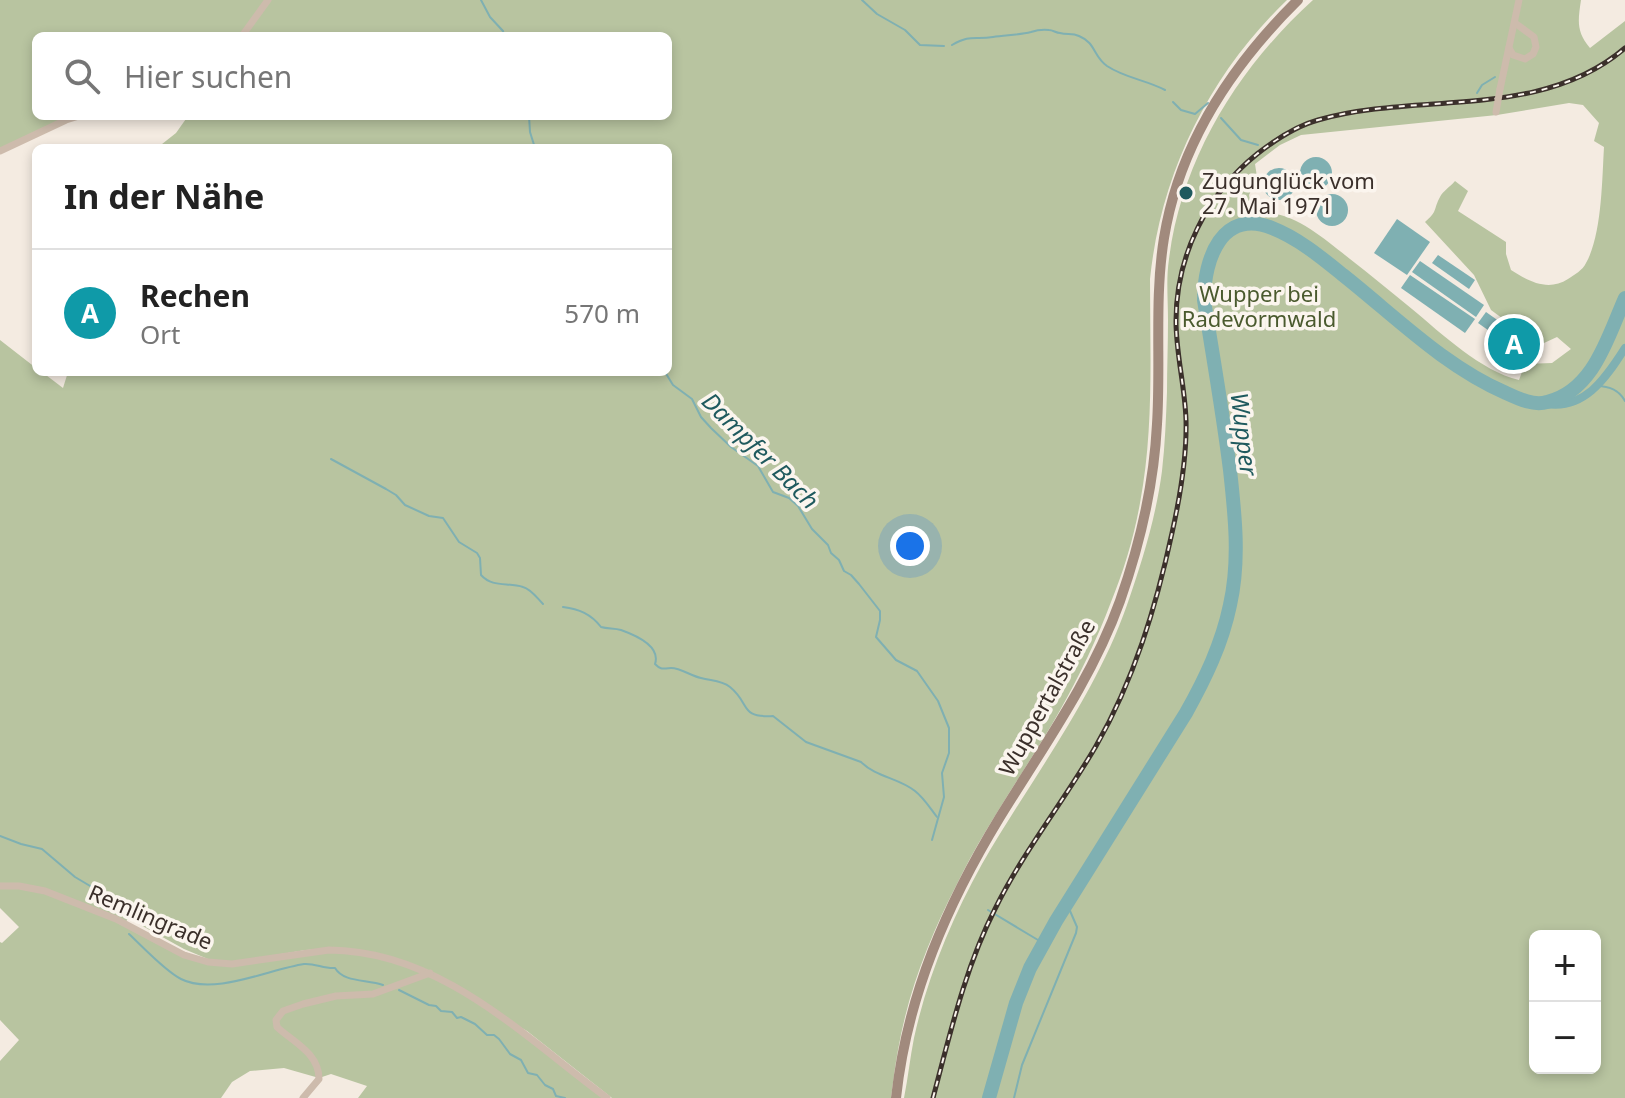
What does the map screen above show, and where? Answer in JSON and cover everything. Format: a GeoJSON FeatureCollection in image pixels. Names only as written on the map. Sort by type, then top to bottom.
{"type":"FeatureCollection","features":[{"type":"Feature","properties":{"kind":"main road","name":"Wuppertalstraße"},"geometry":{"type":"LineString","coordinates":[[896,1098],[903,1050],[918,990],[935,942],[981,849],[1086,676],[1112,620],[1132,564],[1152,476],[1157,426],[1158,280],[1166,223],[1178,182],[1202,125],[1228,81],[1298,0]]}},
{"type":"Feature","properties":{"kind":"street"},"geometry":{"type":"LineString","coordinates":[[245,32],[268,0]]}},
{"type":"Feature","properties":{"kind":"street"},"geometry":{"type":"LineString","coordinates":[[1496,112],[1519,0]]}},
{"type":"Feature","properties":{"kind":"street"},"geometry":{"type":"LineString","coordinates":[[1509,48],[1513,55],[1525,59],[1533,54],[1536,47],[1534,37],[1515,23]]}},
{"type":"Feature","properties":{"kind":"street"},"geometry":{"type":"LineString","coordinates":[[0,151],[66,120]]}},
{"type":"Feature","properties":{"kind":"street","name":"Remlingrade"},"geometry":{"type":"LineString","coordinates":[[0,886],[45,891],[116,919],[184,955],[208,962],[232,964],[307,952],[344,950],[408,964],[430,973],[531,1037],[607,1098]]}},
{"type":"Feature","properties":{"kind":"street"},"geometry":{"type":"LineString","coordinates":[[303,1098],[319,1079],[318,1067],[306,1050],[277,1027],[276,1020],[280,1014],[324,998],[377,993],[430,973]]}},
{"type":"Feature","properties":{"kind":"green space"},"geometry":{"type":"Polygon","coordinates":[[[0,0],[266,0],[243,32],[32,32],[32,120],[65,120],[0,149],[0,0]]]}},
{"type":"Feature","properties":{"kind":"green space"},"geometry":{"type":"Polygon","coordinates":[[[270,0],[1287,0],[1235,60],[1194,127],[1178,163],[1165,201],[1150,279],[1147,447],[1140,503],[1128,553],[1106,616],[1074,685],[981,840],[938,924],[908,1007],[891,1098],[612,1098],[527,1031],[501,1016],[607,1098],[358,1098],[367,1086],[331,1074],[319,1078],[284,1068],[250,1071],[232,1082],[221,1098],[0,1098],[0,1061],[19,1040],[0,1020],[0,942],[19,927],[0,908],[0,340],[32,365],[32,376],[47,376],[63,388],[67,376],[672,376],[672,144],[162,144],[176,133],[185,120],[672,120],[672,32],[246,32],[270,0]],[[128,918],[126,922],[165,945],[219,964],[344,948],[306,950],[215,962],[128,918]]]}},
{"type":"Feature","properties":{"kind":"green space","name":"Wupper bei Radevormwald"},"geometry":{"type":"Polygon","coordinates":[[[1313,0],[1581,0],[1579,26],[1590,48],[1625,21],[1625,1098],[904,1098],[919,1016],[951,927],[982,864],[1080,706],[1127,605],[1148,539],[1162,471],[1167,392],[1168,274],[1176,222],[1200,151],[1238,85],[1261,55],[1313,0]],[[1569,103],[1497,115],[1301,135],[1280,145],[1255,164],[1257,177],[1249,195],[1252,213],[1279,215],[1304,226],[1366,271],[1462,350],[1490,369],[1519,380],[1525,364],[1552,363],[1571,349],[1557,337],[1544,343],[1533,341],[1491,310],[1474,275],[1425,222],[1434,213],[1441,195],[1455,181],[1468,191],[1458,211],[1506,242],[1511,270],[1546,285],[1561,283],[1578,272],[1586,263],[1595,238],[1604,147],[1594,141],[1599,123],[1583,105],[1569,103]]]}},
{"type":"Feature","properties":{"kind":"water"},"geometry":{"type":"Polygon","coordinates":[[[1316,157],[1327,162],[1332,173],[1327,184],[1316,189],[1305,184],[1300,173],[1305,162],[1316,157]]]}},
{"type":"Feature","properties":{"kind":"water"},"geometry":{"type":"Polygon","coordinates":[[[1279,168],[1290,173],[1295,184],[1290,195],[1279,200],[1268,195],[1263,184],[1268,173],[1279,168]]]}},
{"type":"Feature","properties":{"kind":"water"},"geometry":{"type":"Polygon","coordinates":[[[1332,194],[1343,199],[1348,210],[1343,221],[1332,226],[1321,221],[1316,210],[1321,199],[1332,194]]]}},
{"type":"Feature","properties":{"kind":"water"},"geometry":{"type":"Polygon","coordinates":[[[1397,219],[1430,242],[1407,275],[1374,253],[1397,219]]]}},
{"type":"Feature","properties":{"kind":"water"},"geometry":{"type":"Polygon","coordinates":[[[1438,255],[1475,280],[1469,289],[1432,263],[1438,255]]]}},
{"type":"Feature","properties":{"kind":"water"},"geometry":{"type":"Polygon","coordinates":[[[1420,261],[1484,305],[1476,317],[1412,272],[1420,261]]]}},
{"type":"Feature","properties":{"kind":"water"},"geometry":{"type":"Polygon","coordinates":[[[1410,275],[1475,319],[1465,333],[1401,288],[1410,275]]]}},
{"type":"Feature","properties":{"kind":"water"},"geometry":{"type":"Polygon","coordinates":[[[1486,312],[1510,329],[1502,340],[1478,323],[1486,312]]]}},
{"type":"Feature","properties":{"kind":"waterway","name":"Dampfer Bach"},"geometry":{"type":"LineString","coordinates":[[481,0],[503,32]]}},
{"type":"Feature","properties":{"kind":"waterway"},"geometry":{"type":"LineString","coordinates":[[862,0],[877,14],[905,30],[920,45],[944,46]]}},
{"type":"Feature","properties":{"kind":"waterway"},"geometry":{"type":"LineString","coordinates":[[952,45],[968,38],[1041,30],[1074,35],[1089,42],[1107,66],[1165,90]]}},
{"type":"Feature","properties":{"kind":"waterway"},"geometry":{"type":"LineString","coordinates":[[1477,93],[1482,85],[1495,77]]}},
{"type":"Feature","properties":{"kind":"waterway"},"geometry":{"type":"LineString","coordinates":[[1173,102],[1181,110],[1195,114],[1208,103]]}},
{"type":"Feature","properties":{"kind":"waterway"},"geometry":{"type":"LineString","coordinates":[[1221,118],[1241,140],[1258,145]]}},
{"type":"Feature","properties":{"kind":"waterway","name":"Dampfer Bach"},"geometry":{"type":"LineString","coordinates":[[529,120],[534,144]]}},
{"type":"Feature","properties":{"kind":"waterway","name":"Wupper"},"geometry":{"type":"LineString","coordinates":[[1244,218],[1245,223]]}},
{"type":"Feature","properties":{"kind":"waterway","name":"Wupper"},"geometry":{"type":"LineString","coordinates":[[989,1098],[1016,1003],[1030,968],[1186,713],[1212,661],[1227,619],[1235,572],[1235,521],[1204,300],[1208,269],[1219,241],[1240,225],[1255,224],[1282,232],[1318,255],[1441,355],[1483,382],[1532,402],[1542,403],[1563,396],[1588,374],[1605,345],[1625,298]]}},
{"type":"Feature","properties":{"kind":"waterway"},"geometry":{"type":"LineString","coordinates":[[1542,403],[1557,405],[1581,398],[1610,371],[1625,348]]}},
{"type":"Feature","properties":{"kind":"waterway","name":"Dampfer Bach"},"geometry":{"type":"LineString","coordinates":[[667,376],[673,385],[692,399],[711,428],[758,466],[773,492],[789,498],[798,506],[844,571],[851,575],[880,611],[876,637],[896,660],[917,671],[938,701],[949,728],[949,753],[942,773],[944,797],[932,840]]}},
{"type":"Feature","properties":{"kind":"waterway"},"geometry":{"type":"LineString","coordinates":[[1597,386],[1613,389],[1625,401]]}},
{"type":"Feature","properties":{"kind":"waterway"},"geometry":{"type":"LineString","coordinates":[[331,459],[396,495],[405,505],[429,516],[443,518],[459,542],[477,553],[481,575],[495,583],[526,588],[543,604]]}},
{"type":"Feature","properties":{"kind":"waterway"},"geometry":{"type":"LineString","coordinates":[[563,607],[584,613],[601,627],[621,630],[639,638],[651,647],[659,668],[675,668],[723,683],[755,715],[773,716],[806,742],[861,762],[909,787],[937,817]]}},
{"type":"Feature","properties":{"kind":"waterway"},"geometry":{"type":"LineString","coordinates":[[0,836],[42,849],[75,877],[112,899]]}},
{"type":"Feature","properties":{"kind":"waterway"},"geometry":{"type":"LineString","coordinates":[[116,904],[126,914]]}},
{"type":"Feature","properties":{"kind":"waterway"},"geometry":{"type":"LineString","coordinates":[[1014,1098],[1022,1065],[1076,933],[1077,927],[1067,904]]}},
{"type":"Feature","properties":{"kind":"waterway","name":"Dampfer Bach"},"geometry":{"type":"LineString","coordinates":[[988,910],[1043,943]]}},
{"type":"Feature","properties":{"kind":"waterway"},"geometry":{"type":"LineString","coordinates":[[129,934],[168,970],[194,983],[225,983],[308,964],[335,968],[344,976],[383,985]]}},
{"type":"Feature","properties":{"kind":"waterway"},"geometry":{"type":"LineString","coordinates":[[399,990],[441,1011],[452,1012],[457,1018],[475,1024],[487,1035],[494,1035],[510,1054],[521,1060],[528,1073],[537,1075],[553,1089],[556,1096],[565,1098]]}},
{"type":"Feature","properties":{"kind":"railway"},"geometry":{"type":"LineString","coordinates":[[933,1098],[959,1002],[984,931],[1018,867],[1110,721],[1133,669],[1151,616],[1175,519],[1185,448],[1186,420],[1176,333],[1177,297],[1188,250],[1209,208],[1223,188],[1257,154],[1286,134],[1310,123],[1357,112],[1517,95],[1555,86],[1592,71],[1625,48]]}},
{"type":"Feature","properties":{"kind":"place","name":"Zugunglück vom 27. Mai 1971"},"geometry":{"type":"Point","coordinates":[1186,193]}},
{"type":"Feature","properties":{"kind":"place","name":"Rechen"},"geometry":{"type":"Point","coordinates":[1514,344]}}]}
